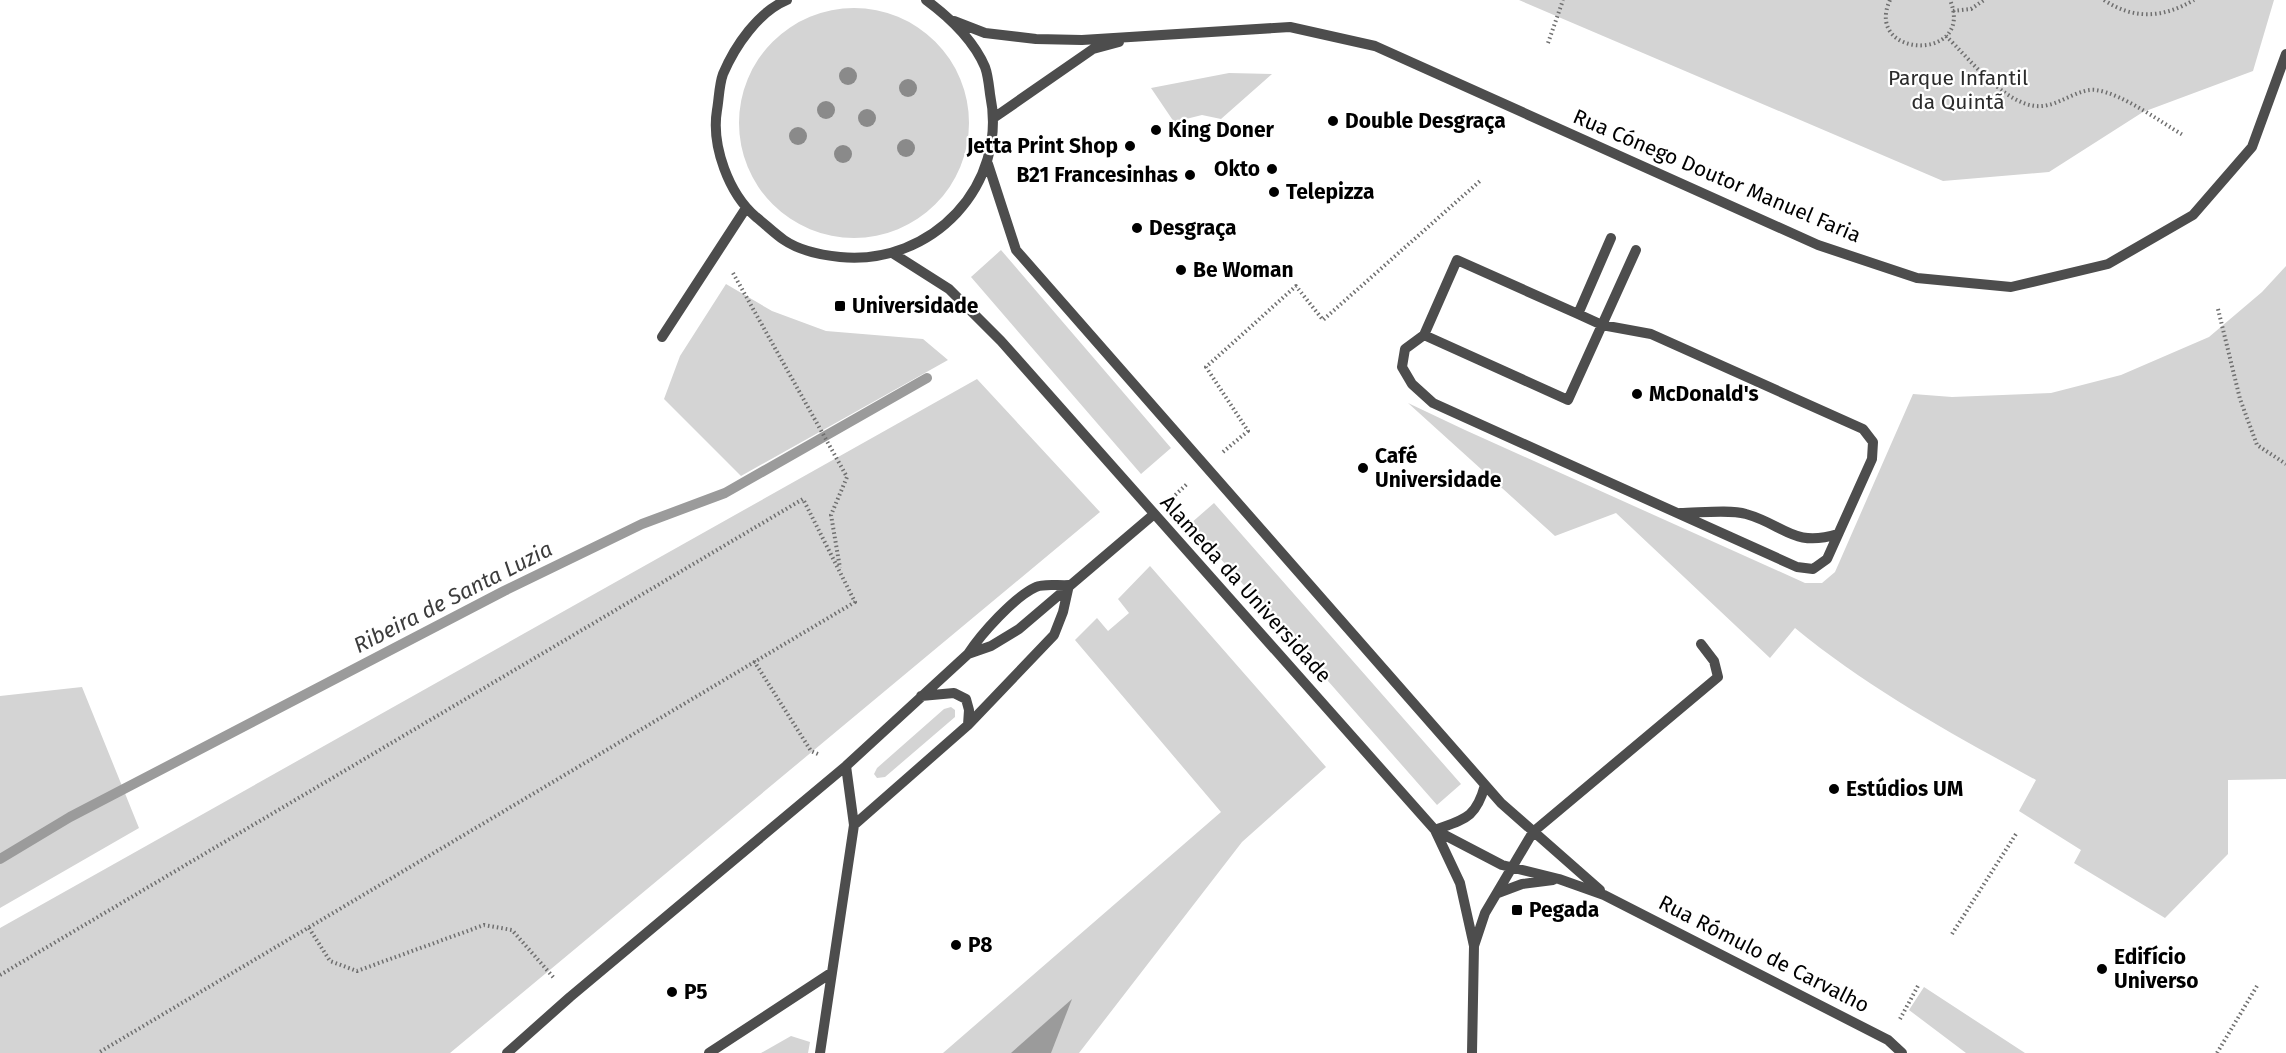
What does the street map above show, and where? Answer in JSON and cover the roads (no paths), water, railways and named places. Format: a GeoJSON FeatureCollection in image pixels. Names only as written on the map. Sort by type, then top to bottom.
{"type":"FeatureCollection","features":[{"type":"Feature","properties":{"kind":"street"},"geometry":{"type":"LineString","coordinates":[[787,0],[779,3],[745,35],[722,76],[715,121],[723,167],[746,208],[785,241],[818,254],[853,258],[894,254],[933,235],[966,204],[988,164],[995,117],[985,67],[954,21],[926,0]]}},
{"type":"Feature","properties":{"kind":"street","name":"Rua Cónego Doutor Manuel Faria"},"geometry":{"type":"LineString","coordinates":[[954,21],[985,33],[1036,39],[1082,40],[1145,34],[1290,27],[1375,46],[1818,245],[1917,278],[2011,287],[2108,264],[2193,215],[2252,147],[2286,54]]}},
{"type":"Feature","properties":{"kind":"street","name":"Rua Cónego Doutor Manuel Faria"},"geometry":{"type":"LineString","coordinates":[[995,117],[1093,49],[1145,34]]}},
{"type":"Feature","properties":{"kind":"street"},"geometry":{"type":"LineString","coordinates":[[988,164],[1016,250],[1485,785],[1533,832],[1604,895]]}},
{"type":"Feature","properties":{"kind":"street"},"geometry":{"type":"LineString","coordinates":[[662,337],[746,208]]}},
{"type":"Feature","properties":{"kind":"street"},"geometry":{"type":"LineString","coordinates":[[1578,314],[1611,238]]}},
{"type":"Feature","properties":{"kind":"street"},"geometry":{"type":"LineString","coordinates":[[1424,335],[1568,400],[1636,250]]}},
{"type":"Feature","properties":{"kind":"street","name":"Alameda da Universidade"},"geometry":{"type":"LineString","coordinates":[[894,254],[949,289],[1001,341],[1435,830],[1502,865],[1559,879],[1604,895]]}},
{"type":"Feature","properties":{"kind":"street"},"geometry":{"type":"LineString","coordinates":[[1457,260],[1602,325],[1651,334],[1863,429],[1873,442],[1872,459],[1827,560],[1813,569],[1797,567],[1433,403],[1412,384],[1402,367],[1406,350],[1424,335],[1457,260]]}},
{"type":"Feature","properties":{"kind":"street"},"geometry":{"type":"LineString","coordinates":[[1677,513],[1744,513],[1800,539],[1820,540],[1838,534]]}},
{"type":"Feature","properties":{"kind":"street"},"geometry":{"type":"LineString","coordinates":[[968,654],[991,646],[1019,629],[1154,515]]}},
{"type":"Feature","properties":{"kind":"street"},"geometry":{"type":"LineString","coordinates":[[507,1053],[570,997],[846,766],[968,654],[982,632],[1037,586],[1069,585]]}},
{"type":"Feature","properties":{"kind":"street"},"geometry":{"type":"LineString","coordinates":[[854,825],[968,725],[1054,635],[1063,612],[1069,585]]}},
{"type":"Feature","properties":{"kind":"street"},"geometry":{"type":"LineString","coordinates":[[1473,946],[1485,913],[1533,832],[1718,677],[1714,661],[1701,644]]}},
{"type":"Feature","properties":{"kind":"street"},"geometry":{"type":"LineString","coordinates":[[921,696],[954,693],[966,699],[969,710],[968,725]]}},
{"type":"Feature","properties":{"kind":"street"},"geometry":{"type":"LineString","coordinates":[[820,1053],[854,825],[846,766]]}},
{"type":"Feature","properties":{"kind":"street"},"geometry":{"type":"LineString","coordinates":[[1472,1053],[1473,946],[1460,883],[1435,830],[1467,819],[1480,804],[1485,785]]}},
{"type":"Feature","properties":{"kind":"street"},"geometry":{"type":"LineString","coordinates":[[1498,893],[1522,884],[1559,879]]}},
{"type":"Feature","properties":{"kind":"street","name":"Rua Rómulo de Carvalho"},"geometry":{"type":"LineString","coordinates":[[1604,895],[1888,1040],[1902,1053]]}},
{"type":"Feature","properties":{"kind":"street"},"geometry":{"type":"LineString","coordinates":[[709,1053],[831,974]]}},
{"type":"Feature","properties":{"kind":"waterway","name":"Ribeira de Santa Luzia"},"geometry":{"type":"LineString","coordinates":[[0,859],[70,817],[504,591],[642,524],[725,493],[927,378]]}},
{"type":"Feature","properties":{"kind":"place","name":"Double Desgraça"},"geometry":{"type":"Point","coordinates":[1333,121]}},
{"type":"Feature","properties":{"kind":"place","name":"King Doner"},"geometry":{"type":"Point","coordinates":[1156,130]}},
{"type":"Feature","properties":{"kind":"place","name":"Jetta Print Shop"},"geometry":{"type":"Point","coordinates":[1130,146]}},
{"type":"Feature","properties":{"kind":"place","name":"Okto"},"geometry":{"type":"Point","coordinates":[1272,169]}},
{"type":"Feature","properties":{"kind":"place","name":"B21 Francesinhas"},"geometry":{"type":"Point","coordinates":[1190,175]}},
{"type":"Feature","properties":{"kind":"place","name":"Telepizza"},"geometry":{"type":"Point","coordinates":[1274,192]}},
{"type":"Feature","properties":{"kind":"place","name":"Desgraça"},"geometry":{"type":"Point","coordinates":[1137,228]}},
{"type":"Feature","properties":{"kind":"place","name":"Be Woman"},"geometry":{"type":"Point","coordinates":[1181,270]}},
{"type":"Feature","properties":{"kind":"place","name":"Universidade"},"geometry":{"type":"Point","coordinates":[840,306]}},
{"type":"Feature","properties":{"kind":"place","name":"McDonald's"},"geometry":{"type":"Point","coordinates":[1637,394]}},
{"type":"Feature","properties":{"kind":"place","name":"Café Universidade"},"geometry":{"type":"Point","coordinates":[1363,468]}},
{"type":"Feature","properties":{"kind":"place","name":"Estúdios UM"},"geometry":{"type":"Point","coordinates":[1834,789]}},
{"type":"Feature","properties":{"kind":"place","name":"Pegada"},"geometry":{"type":"Point","coordinates":[1517,910]}},
{"type":"Feature","properties":{"kind":"place","name":"P8"},"geometry":{"type":"Point","coordinates":[956,945]}},
{"type":"Feature","properties":{"kind":"place","name":"Edifício Universo"},"geometry":{"type":"Point","coordinates":[2102,969]}},
{"type":"Feature","properties":{"kind":"place","name":"P5"},"geometry":{"type":"Point","coordinates":[672,992]}},
{"type":"Feature","properties":{"kind":"park label","name":"Parque Infantil da Quintã"},"geometry":{"type":"Point","coordinates":[1958,90]}}]}
